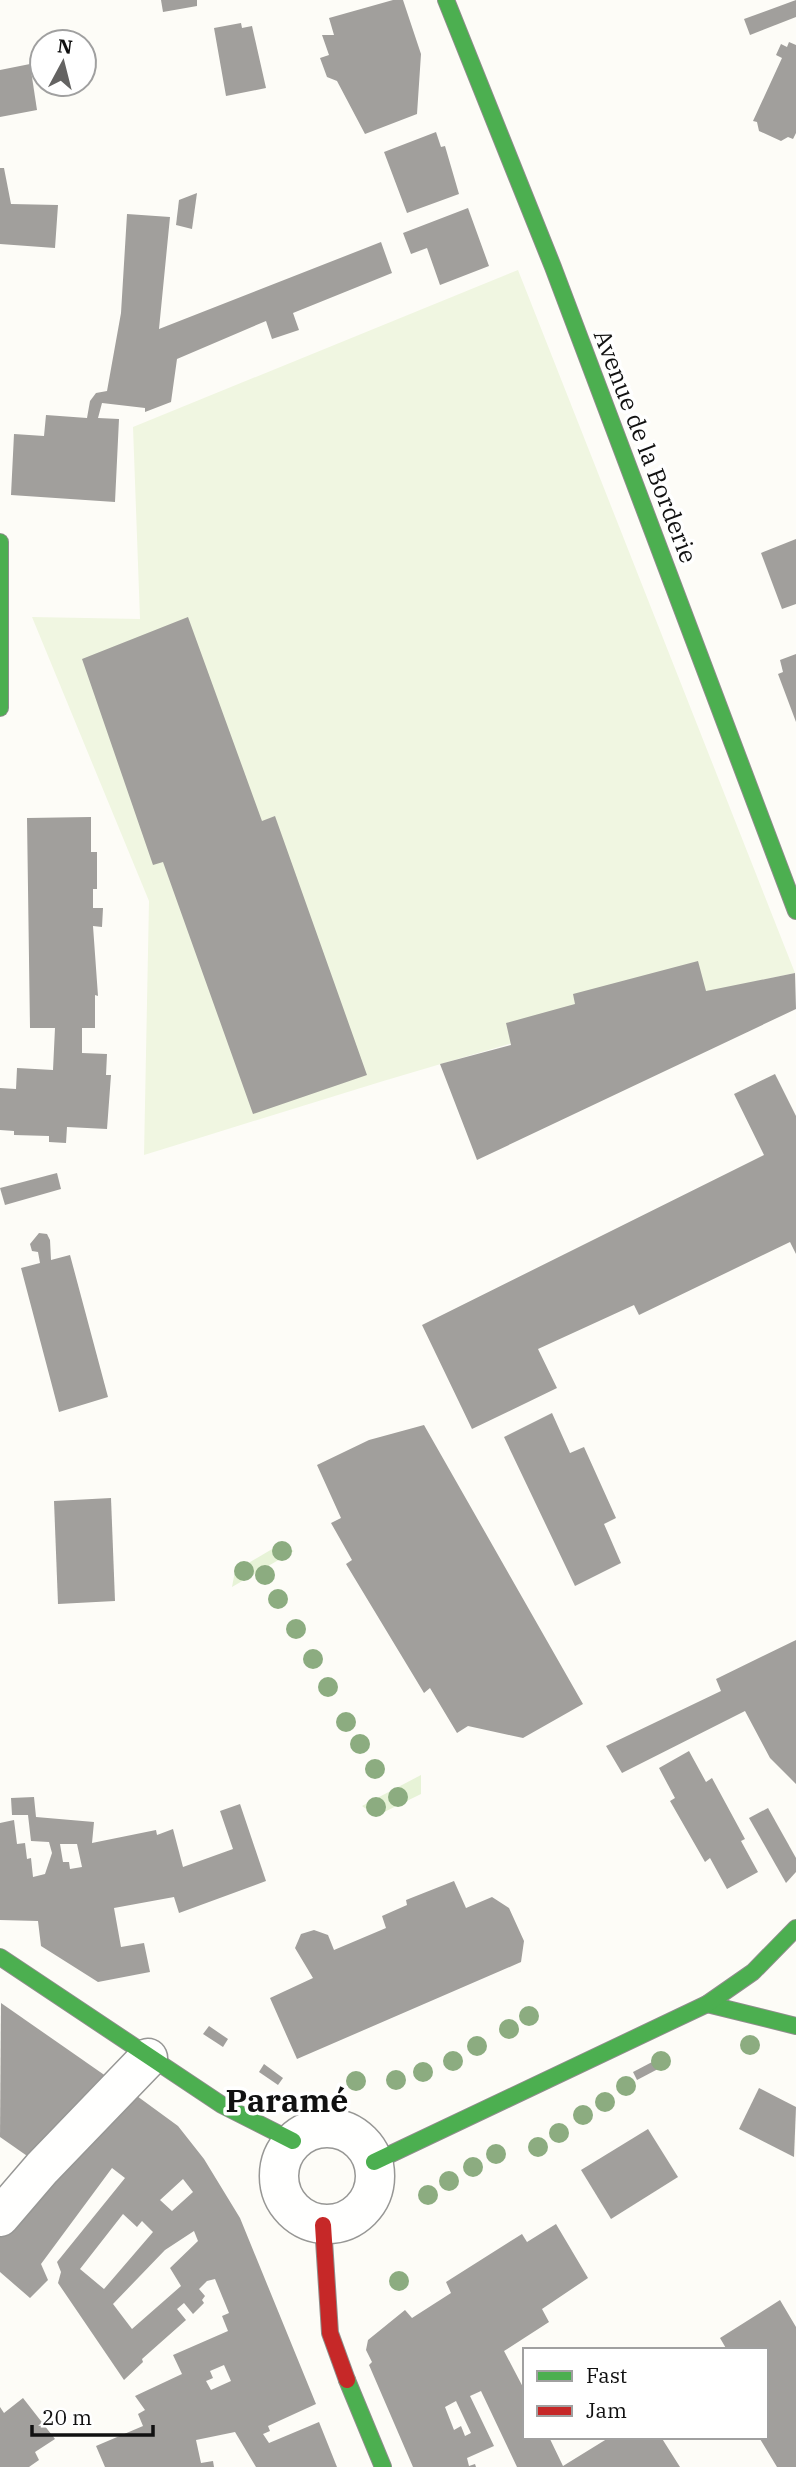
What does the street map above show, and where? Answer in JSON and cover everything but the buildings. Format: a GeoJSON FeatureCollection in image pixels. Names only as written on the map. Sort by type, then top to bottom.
{"type":"FeatureCollection","features":[{"type":"Feature","properties":{"kind":"street","name":"Avenue de la Borderie"},"geometry":{"type":"LineString","coordinates":[[446,0],[553,267],[796,911]]}},
{"type":"Feature","properties":{"kind":"street"},"geometry":{"type":"LineString","coordinates":[[0,542],[0,708]]}},
{"type":"Feature","properties":{"kind":"street"},"geometry":{"type":"LineString","coordinates":[[374,2162],[707,2004],[753,1972],[796,1928]]}},
{"type":"Feature","properties":{"kind":"street"},"geometry":{"type":"LineString","coordinates":[[0,1957],[222,2105],[293,2141]]}},
{"type":"Feature","properties":{"kind":"street"},"geometry":{"type":"LineString","coordinates":[[707,2004],[796,2026]]}},
{"type":"Feature","properties":{"kind":"street"},"geometry":{"type":"LineString","coordinates":[[0,2217],[42,2168],[148,2058]]}},
{"type":"Feature","properties":{"kind":"street"},"geometry":{"type":"LineString","coordinates":[[323,2127],[354,2135],[366,2147],[374,2162],[373,2191],[367,2204],[355,2217],[340,2223],[323,2225],[307,2221],[294,2212],[279,2185],[279,2169],[293,2141],[306,2132],[323,2127]]}},
{"type":"Feature","properties":{"kind":"street"},"geometry":{"type":"LineString","coordinates":[[323,2225],[330,2333],[352,2395],[383,2467]]}},
{"type":"Feature","properties":{"kind":"green space"},"geometry":{"type":"Polygon","coordinates":[[[518,270],[795,973],[630,1011],[549,1033],[144,1155],[149,901],[32,617],[140,619],[133,427],[518,270]]]}},
{"type":"Feature","properties":{"kind":"green space"},"geometry":{"type":"Polygon","coordinates":[[[279,1545],[294,1551],[232,1587],[235,1571],[279,1545]]]}},
{"type":"Feature","properties":{"kind":"green space"},"geometry":{"type":"Polygon","coordinates":[[[421,1775],[421,1794],[376,1816],[362,1806],[421,1775]]]}},
{"type":"Feature","properties":{"kind":"traffic: fast"},"geometry":{"type":"LineString","coordinates":[[446,0],[553,267],[796,911]]}},
{"type":"Feature","properties":{"kind":"traffic: fast"},"geometry":{"type":"LineString","coordinates":[[0,542],[0,708]]}},
{"type":"Feature","properties":{"kind":"traffic: fast"},"geometry":{"type":"LineString","coordinates":[[374,2162],[707,2004],[753,1972],[796,1928]]}},
{"type":"Feature","properties":{"kind":"traffic: fast"},"geometry":{"type":"LineString","coordinates":[[0,1957],[222,2105],[293,2141]]}},
{"type":"Feature","properties":{"kind":"traffic: fast"},"geometry":{"type":"LineString","coordinates":[[707,2004],[796,2026]]}},
{"type":"Feature","properties":{"kind":"traffic: fast"},"geometry":{"type":"LineString","coordinates":[[347,2380],[383,2467]]}},
{"type":"Feature","properties":{"kind":"traffic: jam"},"geometry":{"type":"LineString","coordinates":[[323,2225],[330,2333],[347,2380]]}},
{"type":"Feature","properties":{"kind":"district","name":"Paramé"},"geometry":{"type":"Point","coordinates":[287,2100]}}]}
